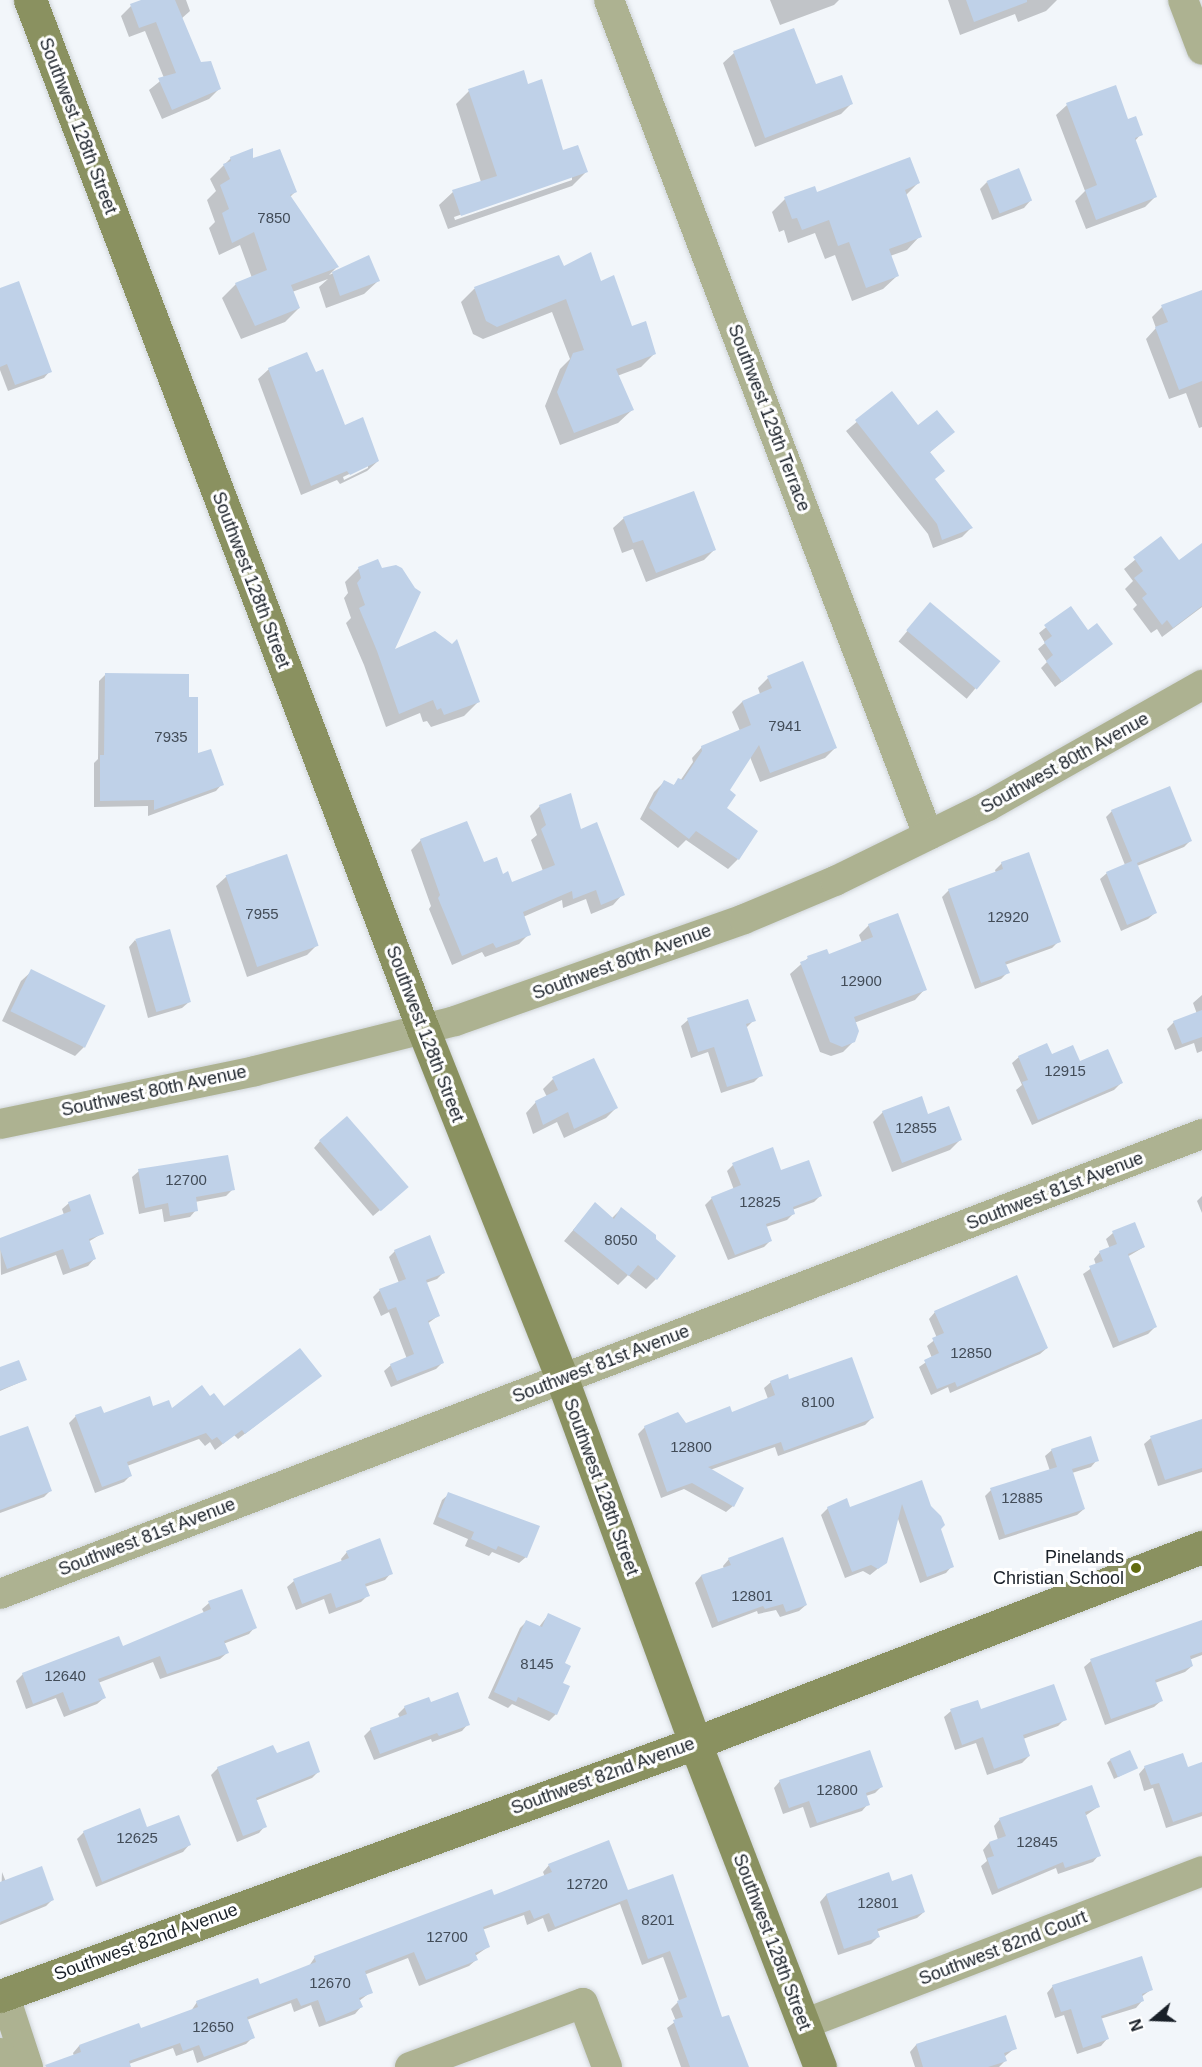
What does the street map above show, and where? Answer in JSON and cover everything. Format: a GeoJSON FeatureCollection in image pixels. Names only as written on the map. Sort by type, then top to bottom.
{"type":"FeatureCollection","features":[{"type":"Feature","properties":{"kind":"street","name":"Southwest 128th Street"},"geometry":{"type":"LineString","coordinates":[[30,0],[423,1029],[562,1379],[695,1743],[820,2067]]}},
{"type":"Feature","properties":{"kind":"street","name":"Southwest 129th Terrace"},"geometry":{"type":"LineString","coordinates":[[609,0],[928,835]]}},
{"type":"Feature","properties":{"kind":"street"},"geometry":{"type":"LineString","coordinates":[[1183,0],[1202,50]]}},
{"type":"Feature","properties":{"kind":"street","name":"Southwest 80th Avenue"},"geometry":{"type":"LineString","coordinates":[[0,1124],[255,1071],[423,1029],[466,1017],[744,919],[835,881],[1062,767],[1202,685]]}},
{"type":"Feature","properties":{"kind":"street","name":"Southwest 81st Avenue"},"geometry":{"type":"LineString","coordinates":[[0,1594],[1202,1134]]}},
{"type":"Feature","properties":{"kind":"street","name":"Southwest 82nd Avenue"},"geometry":{"type":"LineString","coordinates":[[2,1995],[695,1743],[1202,1547]]}},
{"type":"Feature","properties":{"kind":"street","name":"Southwest 82nd Court"},"geometry":{"type":"LineString","coordinates":[[804,2024],[1202,1871]]}},
{"type":"Feature","properties":{"kind":"street"},"geometry":{"type":"LineString","coordinates":[[2,1995],[28,2067]]}},
{"type":"Feature","properties":{"kind":"street"},"geometry":{"type":"LineString","coordinates":[[410,2067],[583,2003],[608,2067]]}},
{"type":"Feature","properties":{"kind":"street"},"geometry":{"type":"LineString","coordinates":[[0,2053],[5,2067]]}},
{"type":"Feature","properties":{"kind":"building"},"geometry":{"type":"Polygon","coordinates":[[[141,0],[175,0],[201,62],[211,61],[221,89],[172,110],[158,78],[176,73],[156,22],[139,28],[130,4],[141,0]]]}},
{"type":"Feature","properties":{"kind":"building"},"geometry":{"type":"Polygon","coordinates":[[[966,0],[1027,0],[1027,2],[974,22],[966,0]]]}},
{"type":"Feature","properties":{"kind":"building"},"geometry":{"type":"Polygon","coordinates":[[[794,28],[816,84],[842,75],[853,104],[765,138],[733,51],[794,28]]]}},
{"type":"Feature","properties":{"kind":"building"},"geometry":{"type":"Polygon","coordinates":[[[524,70],[528,84],[542,79],[563,150],[578,145],[588,172],[461,216],[452,190],[497,176],[468,89],[524,70]]]}},
{"type":"Feature","properties":{"kind":"building"},"geometry":{"type":"Polygon","coordinates":[[[1116,85],[1128,119],[1136,116],[1143,135],[1135,138],[1157,197],[1096,220],[1085,190],[1097,185],[1066,103],[1116,85]]]}},
{"type":"Feature","properties":{"kind":"building"},"geometry":{"type":"Polygon","coordinates":[[[253,148],[253,158],[280,149],[297,192],[290,195],[339,267],[291,285],[300,308],[255,326],[235,283],[267,270],[254,232],[232,243],[222,213],[229,209],[220,185],[230,179],[223,164],[231,161],[230,157],[253,148]]]}},
{"type":"Feature","properties":{"kind":"building"},"geometry":{"type":"Polygon","coordinates":[[[910,157],[920,183],[905,190],[922,237],[889,249],[899,276],[866,288],[849,242],[838,246],[829,220],[802,230],[797,218],[792,219],[784,197],[815,186],[817,192],[910,157]]]}},
{"type":"Feature","properties":{"kind":"building"},"geometry":{"type":"Polygon","coordinates":[[[1019,168],[1032,200],[1000,214],[987,181],[1019,168]]]}},
{"type":"Feature","properties":{"kind":"building"},"geometry":{"type":"Polygon","coordinates":[[[591,252],[601,281],[614,275],[632,326],[646,321],[656,354],[616,369],[634,410],[574,433],[557,392],[573,353],[584,350],[566,299],[497,327],[486,321],[474,287],[559,255],[564,266],[591,252]]]}},
{"type":"Feature","properties":{"kind":"building"},"geometry":{"type":"Polygon","coordinates":[[[369,255],[380,281],[340,296],[332,272],[369,255]]]}},
{"type":"Feature","properties":{"kind":"building"},"geometry":{"type":"Polygon","coordinates":[[[19,281],[52,372],[15,385],[7,364],[0,367],[0,288],[19,281]]]}},
{"type":"Feature","properties":{"kind":"building"},"geometry":{"type":"Polygon","coordinates":[[[1202,290],[1202,381],[1179,390],[1155,327],[1168,322],[1161,305],[1202,290]]]}},
{"type":"Feature","properties":{"kind":"building"},"geometry":{"type":"Polygon","coordinates":[[[307,352],[316,372],[323,369],[345,425],[363,417],[379,461],[350,475],[347,471],[311,486],[268,368],[307,352]]]}},
{"type":"Feature","properties":{"kind":"building"},"geometry":{"type":"Polygon","coordinates":[[[892,391],[918,425],[937,410],[955,432],[930,452],[945,471],[935,479],[973,528],[942,540],[937,524],[855,420],[892,391]]]}},
{"type":"Feature","properties":{"kind":"building"},"geometry":{"type":"Polygon","coordinates":[[[694,491],[716,550],[656,573],[643,540],[633,543],[623,517],[694,491]]]}},
{"type":"Feature","properties":{"kind":"building"},"geometry":{"type":"Polygon","coordinates":[[[1161,536],[1179,560],[1202,543],[1202,606],[1173,628],[1167,620],[1162,625],[1142,598],[1147,594],[1134,578],[1143,571],[1133,557],[1161,536]]]}},
{"type":"Feature","properties":{"kind":"building"},"geometry":{"type":"Polygon","coordinates":[[[378,559],[382,568],[396,565],[402,568],[415,588],[421,592],[395,649],[435,631],[452,644],[457,639],[480,702],[444,715],[441,708],[437,710],[433,700],[399,714],[359,608],[365,605],[357,583],[361,578],[358,567],[378,559]]]}},
{"type":"Feature","properties":{"kind":"building"},"geometry":{"type":"Polygon","coordinates":[[[930,602],[1000,661],[977,689],[906,630],[930,602]]]}},
{"type":"Feature","properties":{"kind":"building"},"geometry":{"type":"Polygon","coordinates":[[[1071,606],[1088,630],[1097,623],[1113,644],[1062,682],[1046,661],[1053,655],[1044,642],[1052,636],[1044,625],[1071,606]]]}},
{"type":"Feature","properties":{"kind":"building"},"geometry":{"type":"Polygon","coordinates":[[[803,661],[837,748],[770,773],[759,745],[730,790],[736,795],[727,808],[758,831],[739,860],[696,831],[689,839],[649,808],[664,780],[674,785],[678,778],[683,780],[702,751],[701,746],[751,725],[742,701],[772,688],[767,676],[803,661]]]}},
{"type":"Feature","properties":{"kind":"building"},"geometry":{"type":"Polygon","coordinates":[[[105,673],[189,674],[189,697],[198,697],[198,753],[211,749],[224,785],[154,810],[154,800],[100,801],[100,755],[104,755],[105,673]]]}},
{"type":"Feature","properties":{"kind":"building"},"geometry":{"type":"Polygon","coordinates":[[[1170,786],[1192,841],[1137,863],[1157,913],[1127,925],[1106,872],[1132,861],[1111,810],[1170,786]]]}},
{"type":"Feature","properties":{"kind":"building"},"geometry":{"type":"Polygon","coordinates":[[[571,793],[581,829],[597,822],[625,895],[601,905],[596,890],[573,899],[572,891],[523,912],[531,935],[496,948],[493,943],[462,956],[438,898],[440,895],[420,839],[467,821],[484,862],[497,857],[503,874],[508,871],[512,882],[555,865],[541,829],[546,825],[539,805],[571,793]]]}},
{"type":"Feature","properties":{"kind":"building"},"geometry":{"type":"Polygon","coordinates":[[[1029,852],[1061,942],[1005,962],[1010,973],[981,983],[948,889],[1003,869],[1001,862],[1029,852]]]}},
{"type":"Feature","properties":{"kind":"building"},"geometry":{"type":"Polygon","coordinates":[[[287,854],[319,946],[257,967],[226,875],[287,854]]]}},
{"type":"Feature","properties":{"kind":"building"},"geometry":{"type":"Polygon","coordinates":[[[898,913],[927,990],[854,1017],[859,1031],[855,1042],[842,1047],[830,1042],[800,962],[808,959],[807,956],[827,949],[829,954],[873,937],[868,924],[898,913]]]}},
{"type":"Feature","properties":{"kind":"building"},"geometry":{"type":"Polygon","coordinates":[[[170,929],[191,1002],[156,1012],[135,939],[170,929]]]}},
{"type":"Feature","properties":{"kind":"building"},"geometry":{"type":"Polygon","coordinates":[[[31,969],[106,1005],[85,1048],[10,1011],[31,969]]]}},
{"type":"Feature","properties":{"kind":"building"},"geometry":{"type":"Polygon","coordinates":[[[748,999],[756,1021],[746,1024],[763,1076],[727,1087],[714,1047],[698,1052],[687,1018],[748,999]]]}},
{"type":"Feature","properties":{"kind":"building"},"geometry":{"type":"Polygon","coordinates":[[[1202,1010],[1202,1037],[1182,1044],[1173,1021],[1202,1010]]]}},
{"type":"Feature","properties":{"kind":"building"},"geometry":{"type":"Polygon","coordinates":[[[1047,1043],[1052,1054],[1073,1045],[1080,1061],[1108,1049],[1123,1083],[1038,1120],[1022,1082],[1028,1080],[1018,1056],[1047,1043]]]}},
{"type":"Feature","properties":{"kind":"building"},"geometry":{"type":"Polygon","coordinates":[[[594,1058],[618,1108],[574,1129],[568,1112],[543,1125],[535,1101],[558,1090],[552,1077],[594,1058]]]}},
{"type":"Feature","properties":{"kind":"building"},"geometry":{"type":"Polygon","coordinates":[[[922,1096],[928,1114],[949,1106],[962,1140],[902,1163],[882,1111],[922,1096]]]}},
{"type":"Feature","properties":{"kind":"building"},"geometry":{"type":"Polygon","coordinates":[[[347,1116],[409,1187],[381,1211],[319,1140],[347,1116]]]}},
{"type":"Feature","properties":{"kind":"building"},"geometry":{"type":"Polygon","coordinates":[[[773,1147],[781,1170],[809,1160],[822,1196],[793,1207],[795,1214],[766,1224],[772,1241],[735,1255],[711,1197],[741,1185],[732,1163],[773,1147]]]}},
{"type":"Feature","properties":{"kind":"building"},"geometry":{"type":"Polygon","coordinates":[[[228,1155],[235,1190],[196,1197],[198,1211],[170,1216],[168,1203],[145,1208],[138,1169],[228,1155]]]}},
{"type":"Feature","properties":{"kind":"building"},"geometry":{"type":"Polygon","coordinates":[[[90,1194],[104,1234],[89,1239],[96,1259],[70,1269],[63,1249],[7,1269],[0,1249],[0,1238],[71,1211],[68,1202],[90,1194]]]}},
{"type":"Feature","properties":{"kind":"building"},"geometry":{"type":"Polygon","coordinates":[[[595,1202],[614,1219],[621,1207],[656,1235],[656,1239],[676,1256],[657,1280],[638,1265],[629,1276],[573,1230],[595,1202]]]}},
{"type":"Feature","properties":{"kind":"building"},"geometry":{"type":"Polygon","coordinates":[[[1135,1222],[1145,1247],[1128,1254],[1157,1327],[1119,1342],[1089,1266],[1103,1261],[1099,1251],[1117,1244],[1112,1231],[1135,1222]]]}},
{"type":"Feature","properties":{"kind":"building"},"geometry":{"type":"Polygon","coordinates":[[[430,1235],[445,1273],[426,1280],[440,1316],[428,1321],[444,1363],[397,1381],[390,1364],[414,1354],[396,1307],[388,1310],[379,1289],[406,1279],[394,1250],[430,1235]]]}},
{"type":"Feature","properties":{"kind":"building"},"geometry":{"type":"Polygon","coordinates":[[[1017,1275],[1048,1348],[957,1387],[955,1382],[937,1389],[924,1360],[939,1353],[932,1338],[944,1333],[934,1311],[1017,1275]]]}},
{"type":"Feature","properties":{"kind":"building"},"geometry":{"type":"Polygon","coordinates":[[[300,1348],[322,1376],[245,1434],[242,1430],[223,1444],[217,1437],[212,1440],[206,1433],[127,1462],[132,1476],[102,1487],[75,1415],[101,1406],[104,1413],[150,1396],[153,1406],[169,1400],[172,1408],[202,1385],[210,1396],[214,1393],[224,1406],[300,1348]]]}},
{"type":"Feature","properties":{"kind":"building"},"geometry":{"type":"Polygon","coordinates":[[[852,1357],[874,1418],[784,1451],[781,1442],[708,1467],[744,1488],[734,1507],[692,1483],[667,1492],[644,1426],[678,1412],[686,1423],[730,1406],[732,1412],[775,1395],[770,1381],[788,1374],[789,1379],[852,1357]]]}},
{"type":"Feature","properties":{"kind":"building"},"geometry":{"type":"Polygon","coordinates":[[[19,1360],[27,1380],[0,1390],[0,1367],[19,1360]]]}},
{"type":"Feature","properties":{"kind":"building"},"geometry":{"type":"Polygon","coordinates":[[[1202,1419],[1202,1468],[1165,1480],[1150,1436],[1202,1419]]]}},
{"type":"Feature","properties":{"kind":"building"},"geometry":{"type":"Polygon","coordinates":[[[28,1426],[52,1491],[0,1510],[0,1436],[28,1426]]]}},
{"type":"Feature","properties":{"kind":"building"},"geometry":{"type":"Polygon","coordinates":[[[1091,1436],[1099,1461],[1072,1469],[1085,1509],[1005,1535],[990,1488],[1057,1467],[1051,1449],[1091,1436]]]}},
{"type":"Feature","properties":{"kind":"building"},"geometry":{"type":"Polygon","coordinates":[[[922,1480],[931,1506],[941,1516],[945,1525],[941,1529],[954,1567],[927,1577],[902,1504],[887,1563],[878,1569],[871,1565],[852,1572],[827,1507],[847,1498],[850,1507],[922,1480]]]}},
{"type":"Feature","properties":{"kind":"building"},"geometry":{"type":"Polygon","coordinates":[[[448,1492],[540,1526],[527,1558],[498,1546],[496,1550],[471,1539],[474,1532],[438,1517],[448,1492]]]}},
{"type":"Feature","properties":{"kind":"building"},"geometry":{"type":"Polygon","coordinates":[[[783,1537],[807,1605],[786,1612],[783,1604],[765,1609],[763,1606],[718,1622],[701,1575],[731,1565],[728,1558],[783,1537]]]}},
{"type":"Feature","properties":{"kind":"building"},"geometry":{"type":"Polygon","coordinates":[[[380,1538],[393,1574],[365,1584],[370,1596],[336,1608],[331,1593],[302,1604],[293,1579],[349,1558],[346,1551],[380,1538]]]}},
{"type":"Feature","properties":{"kind":"building"},"geometry":{"type":"Polygon","coordinates":[[[242,1589],[257,1628],[224,1641],[229,1653],[167,1674],[160,1656],[98,1679],[106,1698],[70,1711],[63,1692],[33,1704],[22,1673],[119,1636],[123,1646],[211,1609],[208,1601],[242,1589]]]}},
{"type":"Feature","properties":{"kind":"building"},"geometry":{"type":"Polygon","coordinates":[[[548,1613],[581,1628],[565,1663],[571,1666],[563,1683],[570,1686],[557,1715],[518,1697],[516,1702],[494,1692],[526,1620],[542,1627],[548,1613]]]}},
{"type":"Feature","properties":{"kind":"building"},"geometry":{"type":"Polygon","coordinates":[[[1202,1620],[1202,1652],[1190,1656],[1193,1666],[1155,1680],[1163,1701],[1111,1719],[1090,1659],[1202,1620]]]}},
{"type":"Feature","properties":{"kind":"building"},"geometry":{"type":"Polygon","coordinates":[[[1054,1684],[1067,1720],[1023,1735],[1030,1756],[994,1769],[983,1737],[962,1745],[950,1709],[978,1700],[981,1709],[1054,1684]]]}},
{"type":"Feature","properties":{"kind":"building"},"geometry":{"type":"Polygon","coordinates":[[[458,1692],[470,1725],[439,1736],[437,1733],[380,1754],[370,1728],[407,1714],[404,1706],[429,1697],[431,1702],[458,1692]]]}},
{"type":"Feature","properties":{"kind":"building"},"geometry":{"type":"Polygon","coordinates":[[[309,1741],[320,1772],[256,1798],[267,1827],[243,1836],[217,1767],[273,1745],[277,1753],[309,1741]]]}},
{"type":"Feature","properties":{"kind":"building"},"geometry":{"type":"Polygon","coordinates":[[[870,1750],[883,1787],[866,1793],[870,1805],[817,1823],[809,1801],[789,1808],[779,1780],[870,1750]]]}},
{"type":"Feature","properties":{"kind":"building"},"geometry":{"type":"Polygon","coordinates":[[[1130,1750],[1138,1768],[1118,1777],[1110,1759],[1130,1750]]]}},
{"type":"Feature","properties":{"kind":"building"},"geometry":{"type":"Polygon","coordinates":[[[1183,1753],[1188,1767],[1202,1762],[1202,1812],[1173,1822],[1159,1783],[1151,1785],[1144,1766],[1183,1753]]]}},
{"type":"Feature","properties":{"kind":"building"},"geometry":{"type":"Polygon","coordinates":[[[1092,1785],[1100,1807],[1085,1812],[1101,1856],[1065,1868],[1063,1862],[998,1889],[987,1858],[994,1856],[989,1842],[1006,1836],[999,1818],[1092,1785]]]}},
{"type":"Feature","properties":{"kind":"building"},"geometry":{"type":"Polygon","coordinates":[[[140,1808],[147,1827],[179,1815],[191,1845],[102,1882],[83,1831],[140,1808]]]}},
{"type":"Feature","properties":{"kind":"building"},"geometry":{"type":"Polygon","coordinates":[[[609,1840],[628,1890],[673,1874],[722,2017],[729,2015],[749,2067],[690,2067],[673,2020],[683,2017],[677,2001],[687,1997],[670,1951],[648,1959],[627,1899],[555,1927],[549,1913],[534,1919],[530,1910],[483,1927],[490,1947],[475,1953],[478,1960],[426,1980],[414,1952],[365,1971],[373,1993],[359,1998],[363,2007],[326,2022],[318,2000],[301,2006],[297,1998],[247,2017],[255,2038],[204,2057],[199,2045],[183,2051],[180,2043],[129,2061],[131,2067],[46,2067],[45,2065],[81,2052],[79,2045],[139,2023],[141,2028],[198,2007],[196,2001],[258,1978],[260,1984],[316,1962],[314,1956],[492,1889],[494,1895],[552,1872],[548,1864],[609,1840]]]}},
{"type":"Feature","properties":{"kind":"building"},"geometry":{"type":"Polygon","coordinates":[[[42,1866],[54,1900],[0,1922],[0,1882],[42,1866]]]}},
{"type":"Feature","properties":{"kind":"building"},"geometry":{"type":"Polygon","coordinates":[[[889,1872],[892,1881],[912,1874],[925,1912],[877,1929],[880,1937],[844,1949],[826,1894],[889,1872]]]}},
{"type":"Feature","properties":{"kind":"building"},"geometry":{"type":"Polygon","coordinates":[[[1142,1956],[1153,1990],[1142,1994],[1144,2001],[1101,2016],[1109,2039],[1083,2048],[1071,2009],[1061,2012],[1052,1985],[1142,1956]]]}},
{"type":"Feature","properties":{"kind":"building"},"geometry":{"type":"Polygon","coordinates":[[[1006,2015],[1017,2049],[1004,2053],[1007,2061],[988,2067],[923,2067],[916,2044],[1006,2015]]]}},
{"type":"Feature","properties":{"kind":"place","name":"Pinelands Christian School"},"geometry":{"type":"Point","coordinates":[1136,1568]}}]}
